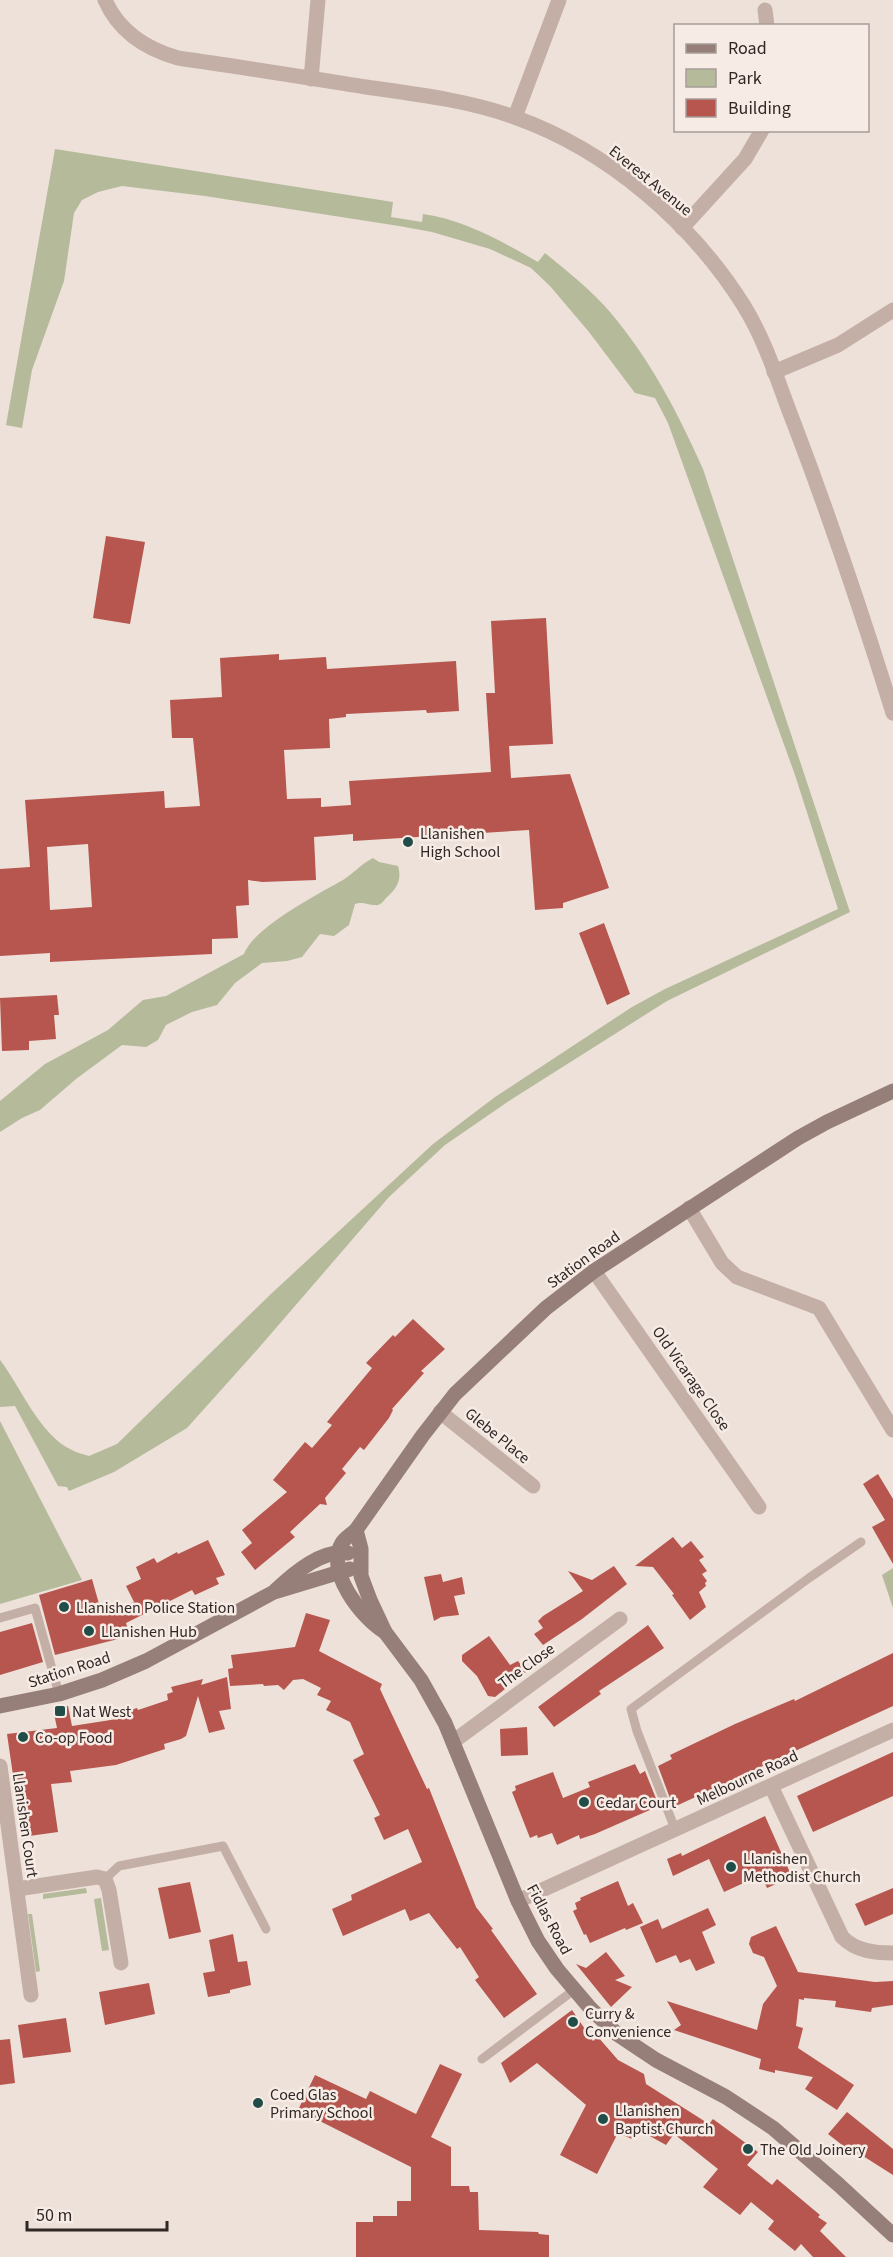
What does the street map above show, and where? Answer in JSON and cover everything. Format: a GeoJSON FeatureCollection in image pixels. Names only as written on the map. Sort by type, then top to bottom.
{"type":"FeatureCollection","features":[{"type":"Feature","properties":{"kind":"main road","name":"Station Road"},"geometry":{"type":"LineString","coordinates":[[356,1530],[455,1394],[546,1308],[594,1271],[798,1138],[893,1091]]}},
{"type":"Feature","properties":{"kind":"main road"},"geometry":{"type":"LineString","coordinates":[[356,1530],[342,1543],[340,1551],[351,1553],[360,1560]]}},
{"type":"Feature","properties":{"kind":"main road","name":"Fidlas Road"},"geometry":{"type":"LineString","coordinates":[[356,1530],[362,1549],[360,1560],[364,1586],[385,1632],[421,1680],[453,1741],[518,1901],[548,1957],[603,2021],[636,2048],[726,2097],[773,2128],[839,2185],[892,2236]]}},
{"type":"Feature","properties":{"kind":"main road","name":"Station Road"},"geometry":{"type":"LineString","coordinates":[[274,1592],[291,1576],[332,1553],[340,1551]]}},
{"type":"Feature","properties":{"kind":"main road","name":"Fidlas Road"},"geometry":{"type":"LineString","coordinates":[[340,1551],[341,1572],[351,1599],[373,1624],[385,1632]]}},
{"type":"Feature","properties":{"kind":"main road","name":"Station Road"},"geometry":{"type":"LineString","coordinates":[[0,1706],[85,1687],[146,1661],[274,1592],[350,1569],[360,1560]]}},
{"type":"Feature","properties":{"kind":"street","name":"Everest Avenue"},"geometry":{"type":"LineString","coordinates":[[105,0],[114,17],[127,31],[148,48],[162,54],[451,100],[515,117],[559,136],[588,153],[630,183],[682,228],[721,272],[745,307],[759,334],[839,544],[893,712]]}},
{"type":"Feature","properties":{"kind":"street"},"geometry":{"type":"LineString","coordinates":[[311,79],[318,0]]}},
{"type":"Feature","properties":{"kind":"street"},"geometry":{"type":"LineString","coordinates":[[515,117],[559,0]]}},
{"type":"Feature","properties":{"kind":"street"},"geometry":{"type":"LineString","coordinates":[[682,228],[745,159],[761,132]]}},
{"type":"Feature","properties":{"kind":"street"},"geometry":{"type":"LineString","coordinates":[[774,372],[838,345],[893,310]]}},
{"type":"Feature","properties":{"kind":"street"},"geometry":{"type":"LineString","coordinates":[[689,1208],[722,1263],[736,1277],[819,1308],[893,1430]]}},
{"type":"Feature","properties":{"kind":"street","name":"Old Vicarage Close"},"geometry":{"type":"LineString","coordinates":[[594,1271],[759,1507]]}},
{"type":"Feature","properties":{"kind":"street","name":"Glebe Place"},"geometry":{"type":"LineString","coordinates":[[440,1412],[533,1486]]}},
{"type":"Feature","properties":{"kind":"street","name":"The Close"},"geometry":{"type":"LineString","coordinates":[[453,1741],[620,1619]]}},
{"type":"Feature","properties":{"kind":"street","name":"Melbourne Road"},"geometry":{"type":"LineString","coordinates":[[518,1901],[893,1730]]}},
{"type":"Feature","properties":{"kind":"street","name":"Llanishen Court"},"geometry":{"type":"LineString","coordinates":[[0,1766],[31,1995]]}},
{"type":"Feature","properties":{"kind":"street"},"geometry":{"type":"LineString","coordinates":[[771,1786],[842,1937],[850,1945],[861,1949],[876,1953],[893,1953]]}},
{"type":"Feature","properties":{"kind":"street","name":"Llanishen Court"},"geometry":{"type":"LineString","coordinates":[[17,1889],[97,1877],[105,1880]]}},
{"type":"Feature","properties":{"kind":"street"},"geometry":{"type":"LineString","coordinates":[[105,1880],[109,1890],[121,1963]]}},
{"type":"Feature","properties":{"kind":"lane"},"geometry":{"type":"LineString","coordinates":[[675,1829],[631,1710],[861,1542]]}},
{"type":"Feature","properties":{"kind":"lane"},"geometry":{"type":"LineString","coordinates":[[0,1618],[35,1608],[59,1694]]}},
{"type":"Feature","properties":{"kind":"lane"},"geometry":{"type":"LineString","coordinates":[[105,1880],[119,1866],[224,1846],[266,1929]]}},
{"type":"Feature","properties":{"kind":"lane"},"geometry":{"type":"LineString","coordinates":[[482,2059],[574,1990]]}},
{"type":"Feature","properties":{"kind":"green space"},"geometry":{"type":"Polygon","coordinates":[[[55,149],[393,202],[391,217],[422,222],[423,214],[438,217],[482,232],[538,262],[545,253],[595,296],[638,348],[684,427],[703,469],[850,912],[667,1001],[512,1099],[445,1145],[389,1197],[187,1428],[114,1472],[69,1491],[67,1487],[58,1486],[15,1406],[0,1407],[0,1360],[32,1410],[50,1434],[61,1443],[89,1456],[117,1444],[272,1293],[433,1144],[495,1097],[632,1007],[665,989],[838,909],[795,775],[668,423],[655,398],[635,393],[589,332],[550,286],[531,268],[490,249],[432,232],[205,196],[122,186],[98,192],[82,200],[74,213],[64,281],[32,370],[22,428],[6,425],[55,149]]]}},
{"type":"Feature","properties":{"kind":"green space"},"geometry":{"type":"Polygon","coordinates":[[[373,858],[379,862],[398,866],[399,871],[396,887],[380,904],[355,904],[349,925],[334,936],[320,934],[302,957],[262,963],[235,983],[217,1005],[192,1012],[166,1025],[158,1040],[146,1047],[122,1045],[76,1079],[40,1110],[0,1132],[0,1101],[45,1064],[108,1030],[143,1000],[166,996],[244,954],[260,933],[273,923],[343,880],[373,858]]]}},
{"type":"Feature","properties":{"kind":"green space"},"geometry":{"type":"Polygon","coordinates":[[[0,1421],[82,1580],[0,1604],[0,1421]]]}},
{"type":"Feature","properties":{"kind":"green space"},"geometry":{"type":"Polygon","coordinates":[[[893,1568],[893,1608],[882,1575],[893,1568]]]}},
{"type":"Feature","properties":{"kind":"green space"},"geometry":{"type":"Polygon","coordinates":[[[86,1888],[87,1893],[43,1899],[43,1894],[86,1888]]]}},
{"type":"Feature","properties":{"kind":"green space"},"geometry":{"type":"Polygon","coordinates":[[[101,1898],[109,1950],[102,1951],[94,1899],[101,1898]]]}},
{"type":"Feature","properties":{"kind":"green space"},"geometry":{"type":"Polygon","coordinates":[[[28,1914],[32,1914],[40,1971],[36,1972],[28,1914]]]}},
{"type":"Feature","properties":{"kind":"building"},"geometry":{"type":"Polygon","coordinates":[[[106,536],[145,542],[130,624],[93,618],[106,536]]]}},
{"type":"Feature","properties":{"kind":"building"},"geometry":{"type":"Polygon","coordinates":[[[546,618],[553,744],[509,746],[511,778],[570,774],[609,888],[563,903],[563,908],[535,910],[529,830],[353,841],[353,834],[314,837],[316,880],[262,882],[248,880],[249,905],[236,906],[238,938],[212,939],[212,954],[50,962],[50,953],[0,956],[0,869],[30,867],[25,800],[164,791],[165,808],[200,806],[193,738],[172,738],[170,700],[222,697],[220,658],[279,654],[279,660],[326,657],[327,669],[456,661],[459,711],[427,713],[426,710],[346,714],[346,717],[329,719],[330,748],[284,750],[287,799],[321,798],[321,807],[351,805],[349,781],[491,772],[486,693],[495,693],[491,621],[546,618]],[[88,844],[47,847],[50,910],[92,907],[88,844]]]}},
{"type":"Feature","properties":{"kind":"building"},"geometry":{"type":"Polygon","coordinates":[[[604,923],[630,994],[607,1005],[579,933],[604,923]]]}},
{"type":"Feature","properties":{"kind":"building"},"geometry":{"type":"Polygon","coordinates":[[[57,995],[59,1015],[54,1015],[56,1039],[29,1041],[29,1050],[2,1051],[0,998],[57,995]]]}},
{"type":"Feature","properties":{"kind":"building"},"geometry":{"type":"Polygon","coordinates":[[[413,1319],[445,1349],[421,1371],[424,1373],[392,1409],[389,1418],[364,1450],[360,1447],[342,1469],[346,1473],[325,1498],[327,1505],[320,1504],[290,1532],[295,1537],[255,1570],[241,1552],[252,1543],[242,1530],[287,1492],[273,1480],[305,1442],[312,1448],[332,1425],[327,1422],[372,1368],[366,1363],[393,1335],[395,1337],[413,1319]]]}},
{"type":"Feature","properties":{"kind":"building"},"geometry":{"type":"Polygon","coordinates":[[[878,1474],[893,1499],[893,1564],[872,1527],[885,1520],[863,1484],[878,1474]]]}},
{"type":"Feature","properties":{"kind":"building"},"geometry":{"type":"Polygon","coordinates":[[[673,1537],[682,1548],[691,1541],[704,1557],[699,1560],[707,1571],[702,1574],[707,1581],[706,1586],[699,1592],[706,1607],[690,1620],[653,1567],[635,1566],[673,1537]]]}},
{"type":"Feature","properties":{"kind":"building"},"geometry":{"type":"Polygon","coordinates":[[[208,1540],[225,1575],[216,1578],[219,1584],[195,1595],[192,1590],[126,1623],[130,1636],[55,1655],[39,1595],[92,1579],[101,1611],[105,1612],[134,1602],[126,1586],[141,1579],[136,1567],[154,1558],[157,1563],[177,1552],[178,1554],[208,1540]]]}},
{"type":"Feature","properties":{"kind":"building"},"geometry":{"type":"Polygon","coordinates":[[[614,1566],[627,1584],[582,1619],[543,1645],[534,1634],[543,1628],[538,1621],[583,1591],[568,1571],[592,1580],[614,1566]]]}},
{"type":"Feature","properties":{"kind":"building"},"geometry":{"type":"Polygon","coordinates":[[[441,1574],[443,1582],[462,1577],[465,1594],[454,1596],[459,1615],[441,1617],[434,1621],[424,1577],[441,1574]]]}},
{"type":"Feature","properties":{"kind":"building"},"geometry":{"type":"Polygon","coordinates":[[[306,1613],[330,1620],[319,1651],[382,1684],[380,1689],[427,1789],[429,1788],[476,1907],[537,1994],[504,2018],[475,1980],[479,1977],[460,1947],[457,1949],[429,1913],[410,1921],[405,1909],[343,1936],[332,1909],[352,1900],[351,1895],[422,1862],[408,1829],[384,1840],[374,1818],[380,1815],[353,1760],[364,1754],[350,1722],[326,1710],[331,1701],[317,1695],[321,1688],[303,1679],[293,1680],[284,1690],[278,1685],[230,1686],[228,1669],[233,1668],[231,1655],[295,1647],[306,1613]]]}},
{"type":"Feature","properties":{"kind":"building"},"geometry":{"type":"Polygon","coordinates":[[[32,1623],[43,1662],[0,1675],[0,1632],[32,1623]]]}},
{"type":"Feature","properties":{"kind":"building"},"geometry":{"type":"Polygon","coordinates":[[[648,1625],[664,1648],[599,1691],[601,1694],[554,1727],[538,1707],[648,1625]]]}},
{"type":"Feature","properties":{"kind":"building"},"geometry":{"type":"Polygon","coordinates":[[[489,1636],[510,1665],[518,1661],[526,1672],[495,1697],[488,1696],[477,1676],[462,1661],[462,1655],[489,1636]]]}},
{"type":"Feature","properties":{"kind":"building"},"geometry":{"type":"Polygon","coordinates":[[[893,1653],[893,1706],[676,1806],[674,1800],[671,1801],[658,1766],[672,1759],[670,1755],[735,1724],[794,1699],[795,1701],[893,1653]]]}},
{"type":"Feature","properties":{"kind":"building"},"geometry":{"type":"Polygon","coordinates":[[[227,1677],[231,1709],[219,1711],[225,1729],[209,1733],[198,1696],[186,1736],[164,1744],[165,1749],[116,1765],[70,1771],[72,1782],[51,1784],[58,1832],[22,1837],[7,1734],[57,1728],[53,1709],[68,1706],[72,1726],[117,1719],[115,1715],[168,1700],[167,1694],[173,1692],[171,1687],[203,1679],[201,1685],[227,1677]]]}},
{"type":"Feature","properties":{"kind":"building"},"geometry":{"type":"Polygon","coordinates":[[[527,1727],[528,1755],[501,1756],[500,1729],[527,1727]]]}},
{"type":"Feature","properties":{"kind":"building"},"geometry":{"type":"Polygon","coordinates":[[[893,1752],[893,1796],[813,1832],[797,1796],[893,1752]]]}},
{"type":"Feature","properties":{"kind":"building","name":"Cedar Court"},"geometry":{"type":"Polygon","coordinates":[[[635,1764],[640,1774],[645,1771],[659,1806],[595,1834],[580,1839],[579,1835],[557,1845],[552,1833],[530,1838],[512,1792],[516,1790],[515,1786],[553,1772],[563,1798],[590,1787],[588,1782],[635,1764]]]}},
{"type":"Feature","properties":{"kind":"building"},"geometry":{"type":"Polygon","coordinates":[[[765,1816],[792,1877],[767,1888],[761,1875],[724,1892],[709,1859],[673,1876],[667,1859],[681,1853],[682,1856],[765,1816]]]}},
{"type":"Feature","properties":{"kind":"building"},"geometry":{"type":"Polygon","coordinates":[[[618,1881],[628,1906],[633,1903],[643,1923],[590,1943],[573,1911],[577,1909],[575,1903],[581,1900],[580,1898],[618,1881]]]}},
{"type":"Feature","properties":{"kind":"building"},"geometry":{"type":"Polygon","coordinates":[[[190,1882],[201,1932],[169,1939],[158,1888],[190,1882]]]}},
{"type":"Feature","properties":{"kind":"building"},"geometry":{"type":"Polygon","coordinates":[[[893,1888],[893,1914],[865,1926],[855,1904],[893,1888]]]}},
{"type":"Feature","properties":{"kind":"building"},"geometry":{"type":"Polygon","coordinates":[[[708,1908],[716,1925],[702,1932],[715,1963],[696,1971],[690,1959],[680,1963],[676,1955],[656,1963],[640,1927],[658,1919],[662,1929],[708,1908]]]}},
{"type":"Feature","properties":{"kind":"building"},"geometry":{"type":"Polygon","coordinates":[[[776,1926],[798,1972],[875,1982],[893,1981],[893,2005],[872,2008],[871,2012],[835,2007],[836,2001],[799,1999],[796,2026],[803,2028],[798,2048],[854,2085],[837,2110],[805,2089],[813,2077],[759,2069],[761,2059],[674,2030],[681,2025],[667,2001],[757,2030],[763,2004],[777,1986],[764,1957],[753,1953],[749,1944],[751,1937],[776,1926]]]}},
{"type":"Feature","properties":{"kind":"building"},"geometry":{"type":"Polygon","coordinates":[[[233,1934],[238,1962],[247,1961],[251,1985],[230,1990],[230,1993],[208,1997],[203,1973],[215,1971],[209,1940],[233,1934]]]}},
{"type":"Feature","properties":{"kind":"building"},"geometry":{"type":"Polygon","coordinates":[[[606,1952],[625,1976],[615,1980],[632,1987],[611,2007],[576,1964],[586,1968],[606,1952]]]}},
{"type":"Feature","properties":{"kind":"building"},"geometry":{"type":"Polygon","coordinates":[[[149,1983],[155,2014],[105,2025],[99,1992],[149,1983]]]}},
{"type":"Feature","properties":{"kind":"building"},"geometry":{"type":"Polygon","coordinates":[[[572,2010],[593,2041],[598,2037],[618,2060],[644,2074],[646,2084],[709,2124],[713,2119],[758,2152],[747,2165],[772,2185],[777,2179],[820,2215],[818,2217],[827,2223],[820,2231],[846,2257],[813,2257],[801,2244],[795,2251],[768,2229],[774,2221],[751,2202],[740,2215],[703,2187],[718,2169],[674,2134],[666,2145],[637,2129],[632,2139],[618,2133],[597,2174],[560,2155],[586,2105],[537,2063],[510,2083],[501,2063],[572,2010]]]}},
{"type":"Feature","properties":{"kind":"building"},"geometry":{"type":"Polygon","coordinates":[[[66,2018],[71,2052],[23,2058],[18,2025],[66,2018]]]}},
{"type":"Feature","properties":{"kind":"building"},"geometry":{"type":"Polygon","coordinates":[[[10,2039],[15,2083],[0,2085],[0,2040],[10,2039]]]}},
{"type":"Feature","properties":{"kind":"building"},"geometry":{"type":"Polygon","coordinates":[[[440,2064],[462,2074],[431,2137],[451,2147],[451,2186],[469,2186],[470,2192],[478,2192],[479,2230],[538,2232],[549,2235],[549,2257],[356,2257],[356,2222],[373,2222],[373,2216],[397,2216],[397,2201],[411,2201],[411,2167],[298,2110],[315,2075],[366,2099],[370,2091],[416,2114],[440,2064]]]}},
{"type":"Feature","properties":{"kind":"building"},"geometry":{"type":"Polygon","coordinates":[[[847,2112],[893,2149],[893,2175],[863,2156],[861,2157],[848,2145],[846,2148],[828,2134],[847,2112]]]}},
{"type":"Feature","properties":{"kind":"place","name":"Llanishen High School"},"geometry":{"type":"Point","coordinates":[408,842]}},
{"type":"Feature","properties":{"kind":"place","name":"Llanishen Police Station"},"geometry":{"type":"Point","coordinates":[64,1607]}},
{"type":"Feature","properties":{"kind":"place","name":"Llanishen Hub"},"geometry":{"type":"Point","coordinates":[89,1631]}},
{"type":"Feature","properties":{"kind":"place","name":"Nat West"},"geometry":{"type":"Point","coordinates":[60,1711]}},
{"type":"Feature","properties":{"kind":"place","name":"Co-op Food"},"geometry":{"type":"Point","coordinates":[23,1737]}},
{"type":"Feature","properties":{"kind":"place","name":"Cedar Court"},"geometry":{"type":"Point","coordinates":[584,1802]}},
{"type":"Feature","properties":{"kind":"place","name":"Llanishen Methodist Church"},"geometry":{"type":"Point","coordinates":[731,1867]}},
{"type":"Feature","properties":{"kind":"place","name":"Curry & Convenience"},"geometry":{"type":"Point","coordinates":[573,2022]}},
{"type":"Feature","properties":{"kind":"place","name":"Coed Glas Primary School"},"geometry":{"type":"Point","coordinates":[258,2103]}},
{"type":"Feature","properties":{"kind":"place","name":"Llanishen Baptist Church"},"geometry":{"type":"Point","coordinates":[603,2119]}},
{"type":"Feature","properties":{"kind":"place","name":"The Old Joinery"},"geometry":{"type":"Point","coordinates":[748,2149]}}]}
